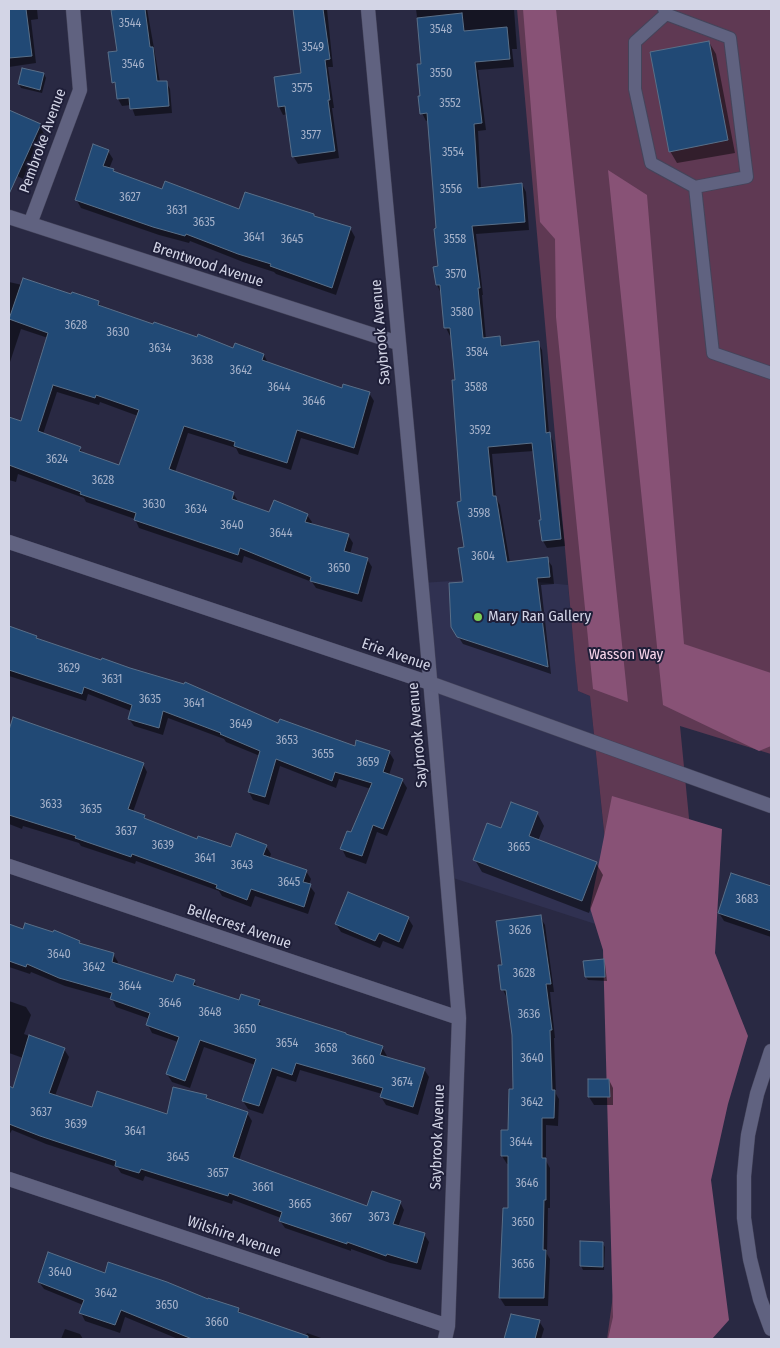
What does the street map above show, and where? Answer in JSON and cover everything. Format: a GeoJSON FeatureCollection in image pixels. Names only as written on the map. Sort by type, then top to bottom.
{"type":"FeatureCollection","features":[{"type":"Feature","properties":{"kind":"street","name":"Pembroke Avenue"},"geometry":{"type":"LineString","coordinates":[[30,224],[80,90],[73,9]]}},
{"type":"Feature","properties":{"kind":"street","name":"Saybrook Avenue"},"geometry":{"type":"LineString","coordinates":[[368,9],[459,1018],[447,1333]]}},
{"type":"Feature","properties":{"kind":"street","name":"Brentwood Avenue"},"geometry":{"type":"LineString","coordinates":[[9,218],[398,343]]}},
{"type":"Feature","properties":{"kind":"street","name":"Erie Avenue"},"geometry":{"type":"LineString","coordinates":[[9,542],[430,683],[771,806]]}},
{"type":"Feature","properties":{"kind":"street","name":"Bellecrest Avenue"},"geometry":{"type":"LineString","coordinates":[[9,866],[459,1018]]}},
{"type":"Feature","properties":{"kind":"street"},"geometry":{"type":"LineString","coordinates":[[771,1052],[751,1118],[744,1176],[744,1218],[750,1259],[760,1299],[771,1329]]}},
{"type":"Feature","properties":{"kind":"street","name":"Wilshire Avenue"},"geometry":{"type":"LineString","coordinates":[[9,1179],[447,1333]]}},
{"type":"Feature","properties":{"kind":"lane"},"geometry":{"type":"LineString","coordinates":[[665,11],[730,38],[747,178],[695,187],[651,163],[635,90],[635,42],[665,11]]}},
{"type":"Feature","properties":{"kind":"lane"},"geometry":{"type":"LineString","coordinates":[[695,187],[713,353],[771,373]]}},
{"type":"Feature","properties":{"kind":"shaded area"},"geometry":{"type":"Polygon","coordinates":[[[523,9],[556,9],[628,702],[593,689],[556,317],[555,239],[540,222],[523,9]]]}},
{"type":"Feature","properties":{"kind":"shaded area"},"geometry":{"type":"Polygon","coordinates":[[[608,170],[647,195],[684,644],[771,673],[771,746],[759,751],[663,705],[608,170]]]}},
{"type":"Feature","properties":{"kind":"shaded area"},"geometry":{"type":"Polygon","coordinates":[[[498,578],[568,585],[578,691],[590,696],[614,930],[447,876],[421,583],[498,578]]]}},
{"type":"Feature","properties":{"kind":"shaded area"},"geometry":{"type":"Polygon","coordinates":[[[612,796],[722,829],[715,953],[748,1036],[728,1104],[711,1180],[729,1320],[712,1339],[608,1339],[613,1317],[603,950],[590,908],[612,796]]]}},
{"type":"Feature","properties":{"kind":"green space","name":"Wasson Way"},"geometry":{"type":"Polygon","coordinates":[[[517,9],[771,9],[771,754],[680,726],[696,890],[689,1339],[607,1339],[615,1281],[611,899],[590,696],[578,691],[517,9]]]}},
{"type":"Feature","properties":{"kind":"building"},"geometry":{"type":"Polygon","coordinates":[[[9,9],[26,9],[32,56],[9,58],[9,9]]]}},
{"type":"Feature","properties":{"kind":"building"},"geometry":{"type":"Polygon","coordinates":[[[145,9],[150,47],[153,47],[157,81],[167,81],[169,106],[130,109],[129,98],[117,99],[115,82],[112,83],[108,52],[117,51],[111,10],[145,9]]]}},
{"type":"Feature","properties":{"kind":"building"},"geometry":{"type":"Polygon","coordinates":[[[293,9],[323,9],[330,59],[325,60],[335,151],[292,157],[285,106],[278,107],[274,77],[301,73],[293,9]]]}},
{"type":"Feature","properties":{"kind":"building"},"geometry":{"type":"Polygon","coordinates":[[[462,13],[464,31],[507,27],[510,59],[475,62],[482,123],[474,124],[478,188],[522,183],[525,222],[472,226],[480,288],[478,288],[483,338],[500,336],[501,346],[539,341],[546,433],[550,432],[561,539],[542,541],[532,443],[488,447],[493,496],[496,496],[507,562],[548,557],[550,577],[537,578],[548,667],[457,637],[451,627],[449,583],[463,582],[458,548],[464,547],[457,502],[461,501],[452,380],[455,380],[450,328],[444,328],[440,285],[436,285],[433,267],[438,266],[434,229],[436,228],[427,113],[420,114],[418,96],[420,96],[417,64],[421,64],[417,18],[462,13]]]}},
{"type":"Feature","properties":{"kind":"building"},"geometry":{"type":"Polygon","coordinates":[[[709,41],[728,140],[669,152],[650,52],[709,41]]]}},
{"type":"Feature","properties":{"kind":"building"},"geometry":{"type":"Polygon","coordinates":[[[22,68],[44,73],[40,90],[18,84],[22,68]]]}},
{"type":"Feature","properties":{"kind":"building"},"geometry":{"type":"Polygon","coordinates":[[[9,110],[41,124],[9,194],[9,110]]]}},
{"type":"Feature","properties":{"kind":"building"},"geometry":{"type":"Polygon","coordinates":[[[93,144],[109,150],[103,166],[162,189],[165,181],[239,209],[245,192],[351,227],[332,288],[186,234],[185,236],[153,227],[75,200],[93,144]]]}},
{"type":"Feature","properties":{"kind":"building"},"geometry":{"type":"Polygon","coordinates":[[[23,278],[99,301],[98,305],[153,324],[154,322],[197,337],[198,334],[233,348],[235,343],[264,354],[262,360],[342,388],[343,384],[370,392],[354,448],[297,430],[287,463],[234,446],[235,442],[184,426],[169,469],[234,492],[232,499],[269,512],[274,500],[308,514],[305,522],[349,534],[344,551],[368,558],[358,594],[310,581],[311,577],[240,548],[238,555],[134,520],[136,513],[80,494],[81,492],[9,465],[9,417],[21,421],[48,333],[9,319],[23,278]],[[53,385],[38,431],[81,447],[79,451],[119,465],[139,410],[96,395],[95,398],[53,385]]]}},
{"type":"Feature","properties":{"kind":"building"},"geometry":{"type":"Polygon","coordinates":[[[9,626],[37,636],[36,638],[101,660],[102,658],[184,684],[185,682],[278,723],[280,719],[355,746],[356,740],[390,751],[383,772],[403,779],[383,829],[373,825],[362,856],[340,849],[347,831],[351,832],[372,783],[335,772],[332,781],[276,759],[265,797],[248,792],[260,751],[221,733],[163,711],[159,728],[128,719],[132,705],[84,687],[82,694],[9,670],[9,626]]]}},
{"type":"Feature","properties":{"kind":"building"},"geometry":{"type":"Polygon","coordinates":[[[13,717],[144,763],[128,809],[145,815],[144,818],[197,839],[198,836],[231,847],[236,833],[267,845],[263,855],[307,870],[303,882],[311,884],[304,907],[251,889],[247,900],[216,888],[217,885],[132,854],[131,857],[75,838],[76,836],[9,815],[9,730],[13,717]]]}},
{"type":"Feature","properties":{"kind":"building"},"geometry":{"type":"Polygon","coordinates":[[[511,802],[538,812],[529,836],[597,862],[582,901],[473,860],[487,823],[501,828],[511,802]]]}},
{"type":"Feature","properties":{"kind":"building"},"geometry":{"type":"Polygon","coordinates":[[[731,873],[771,886],[771,931],[718,913],[731,873]]]}},
{"type":"Feature","properties":{"kind":"building"},"geometry":{"type":"Polygon","coordinates":[[[348,892],[409,917],[399,942],[379,933],[375,941],[335,924],[348,892]]]}},
{"type":"Feature","properties":{"kind":"building"},"geometry":{"type":"Polygon","coordinates":[[[541,915],[551,984],[546,984],[552,1030],[550,1030],[552,1090],[555,1090],[554,1118],[542,1118],[542,1158],[546,1158],[543,1250],[546,1250],[544,1298],[499,1298],[503,1208],[508,1208],[508,1156],[501,1156],[501,1130],[508,1130],[509,1089],[513,1089],[512,1035],[506,990],[501,990],[498,965],[502,965],[496,921],[541,915]]]}},
{"type":"Feature","properties":{"kind":"building"},"geometry":{"type":"Polygon","coordinates":[[[25,923],[53,932],[54,930],[80,941],[79,943],[114,953],[112,962],[173,982],[176,974],[195,980],[193,985],[239,1000],[241,994],[260,1000],[258,1005],[383,1046],[380,1055],[425,1068],[413,1107],[380,1097],[383,1088],[296,1063],[292,1075],[272,1068],[259,1106],[242,1101],[256,1059],[200,1040],[185,1081],[166,1074],[179,1037],[146,1025],[150,1013],[110,999],[112,993],[59,978],[27,964],[26,967],[9,961],[9,924],[23,929],[25,923]]]}},
{"type":"Feature","properties":{"kind":"building"},"geometry":{"type":"Polygon","coordinates":[[[604,959],[605,977],[585,977],[583,961],[604,959]]]}},
{"type":"Feature","properties":{"kind":"building"},"geometry":{"type":"Polygon","coordinates":[[[29,1035],[65,1048],[49,1093],[92,1107],[97,1091],[167,1114],[173,1087],[207,1095],[206,1098],[248,1112],[233,1157],[367,1206],[372,1191],[401,1201],[393,1224],[425,1233],[417,1263],[387,1254],[386,1256],[279,1221],[282,1212],[229,1193],[228,1196],[141,1169],[139,1173],[115,1166],[116,1161],[9,1124],[9,1086],[13,1088],[29,1035]]]}},
{"type":"Feature","properties":{"kind":"building"},"geometry":{"type":"Polygon","coordinates":[[[588,1079],[609,1079],[610,1097],[588,1097],[588,1079]]]}},
{"type":"Feature","properties":{"kind":"building"},"geometry":{"type":"Polygon","coordinates":[[[580,1241],[603,1242],[603,1267],[580,1266],[580,1241]]]}},
{"type":"Feature","properties":{"kind":"building"},"geometry":{"type":"Polygon","coordinates":[[[48,1252],[105,1273],[108,1262],[167,1282],[208,1299],[239,1308],[238,1312],[308,1336],[308,1339],[192,1339],[121,1310],[115,1325],[79,1313],[84,1300],[38,1282],[48,1252]]]}},
{"type":"Feature","properties":{"kind":"building"},"geometry":{"type":"Polygon","coordinates":[[[511,1314],[540,1320],[535,1339],[504,1339],[511,1314]]]}},
{"type":"Feature","properties":{"kind":"place","name":"Mary Ran Gallery"},"geometry":{"type":"Point","coordinates":[478,617]}}]}
